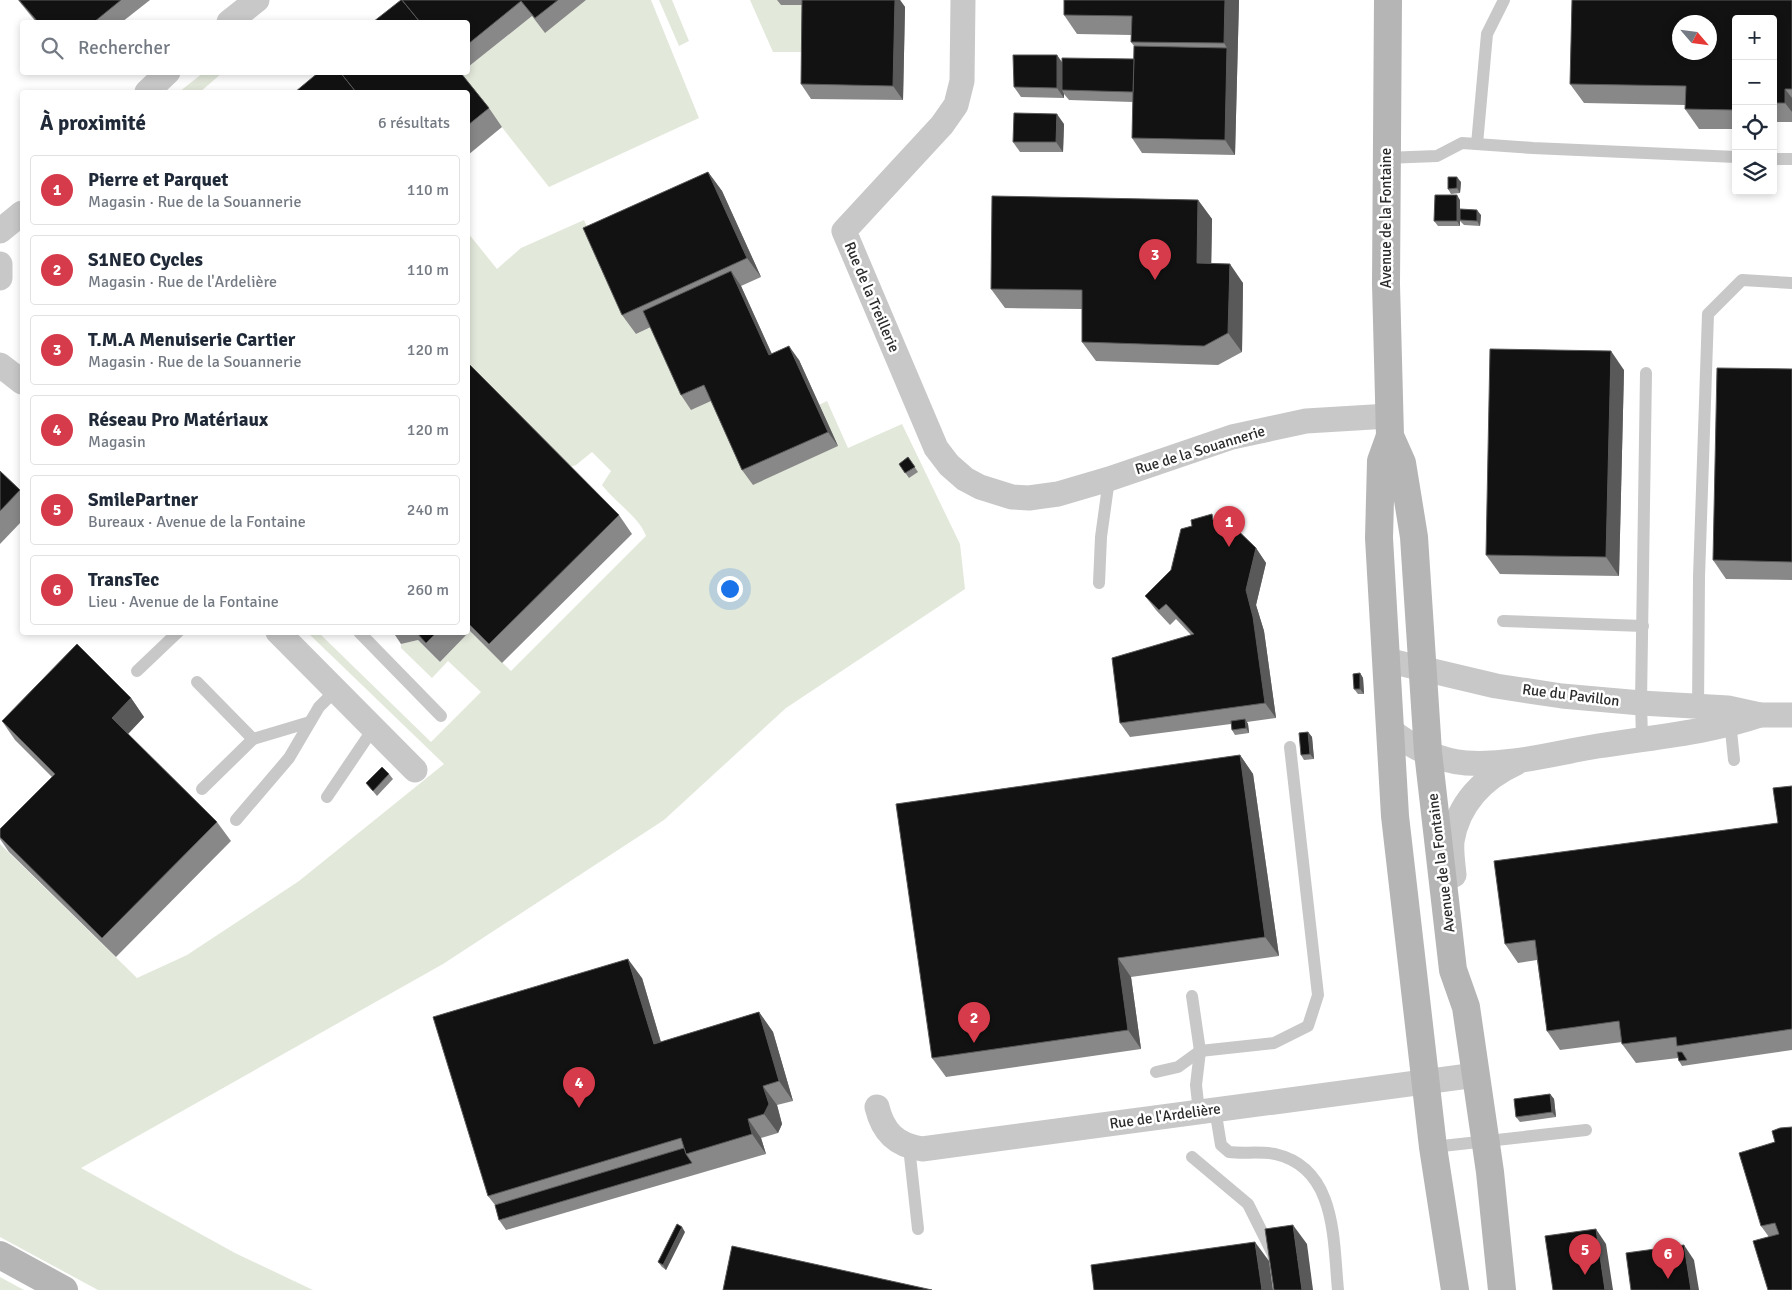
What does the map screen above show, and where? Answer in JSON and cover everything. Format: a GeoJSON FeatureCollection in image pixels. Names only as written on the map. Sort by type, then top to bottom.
{"type":"FeatureCollection","features":[{"type":"Feature","properties":{"kind":"street"},"geometry":{"type":"LineString","coordinates":[[232,20],[257,0]]}},
{"type":"Feature","properties":{"kind":"street","name":"Rue de la Treillerie"},"geometry":{"type":"LineString","coordinates":[[962,0],[962,81],[956,105],[942,125],[844,230],[936,448],[949,465],[965,479],[996,494],[1012,497]]}},
{"type":"Feature","properties":{"kind":"street","name":"Avenue de la Fontaine"},"geometry":{"type":"LineString","coordinates":[[1388,0],[1385,158],[1390,426],[1381,461],[1380,509],[1386,660],[1395,816],[1433,1147],[1455,1290]]}},
{"type":"Feature","properties":{"kind":"street"},"geometry":{"type":"LineString","coordinates":[[149,90],[165,75]]}},
{"type":"Feature","properties":{"kind":"street"},"geometry":{"type":"LineString","coordinates":[[0,231],[20,214]]}},
{"type":"Feature","properties":{"kind":"street"},"geometry":{"type":"LineString","coordinates":[[0,264],[0,278]]}},
{"type":"Feature","properties":{"kind":"street"},"geometry":{"type":"LineString","coordinates":[[0,365],[20,380]]}},
{"type":"Feature","properties":{"kind":"street","name":"Rue de la Souannerie"},"geometry":{"type":"LineString","coordinates":[[1012,497],[1046,497],[1109,479],[1232,437],[1292,423],[1390,426]]}},
{"type":"Feature","properties":{"kind":"street","name":"Avenue de la Fontaine"},"geometry":{"type":"LineString","coordinates":[[1390,426],[1402,463],[1414,537],[1428,752],[1453,970],[1466,1007],[1486,1142],[1502,1290]]}},
{"type":"Feature","properties":{"kind":"street"},"geometry":{"type":"LineString","coordinates":[[281,635],[415,770]]}},
{"type":"Feature","properties":{"kind":"street","name":"Rue du Pavillon"},"geometry":{"type":"LineString","coordinates":[[1386,660],[1514,688],[1641,704],[1698,718],[1792,715]]}},
{"type":"Feature","properties":{"kind":"street","name":"Rue du Pavillon"},"geometry":{"type":"LineString","coordinates":[[1390,730],[1428,752],[1451,761],[1466,763],[1518,762],[1642,738],[1698,718]]}},
{"type":"Feature","properties":{"kind":"street","name":"Rue du Pavillon"},"geometry":{"type":"LineString","coordinates":[[1466,1007],[1467,969],[1454,878],[1452,843],[1462,809],[1485,781],[1518,762]]}},
{"type":"Feature","properties":{"kind":"street","name":"Rue de l'Ardelière"},"geometry":{"type":"LineString","coordinates":[[909,1147],[922,1149],[1476,1075]]}},
{"type":"Feature","properties":{"kind":"street"},"geometry":{"type":"LineString","coordinates":[[877,1106],[888,1133],[898,1142],[909,1147]]}},
{"type":"Feature","properties":{"kind":"street"},"geometry":{"type":"LineString","coordinates":[[0,1255],[64,1290]]}},
{"type":"Feature","properties":{"kind":"lane"},"geometry":{"type":"LineString","coordinates":[[1477,144],[1486,34],[1504,0]]}},
{"type":"Feature","properties":{"kind":"lane"},"geometry":{"type":"LineString","coordinates":[[1385,158],[1437,156],[1462,143],[1732,157]]}},
{"type":"Feature","properties":{"kind":"lane"},"geometry":{"type":"LineString","coordinates":[[1777,158],[1792,159]]}},
{"type":"Feature","properties":{"kind":"lane"},"geometry":{"type":"LineString","coordinates":[[1698,718],[1699,577],[1708,314],[1742,280],[1792,283]]}},
{"type":"Feature","properties":{"kind":"lane"},"geometry":{"type":"LineString","coordinates":[[1642,738],[1646,373]]}},
{"type":"Feature","properties":{"kind":"lane"},"geometry":{"type":"LineString","coordinates":[[1099,583],[1101,536],[1109,479]]}},
{"type":"Feature","properties":{"kind":"lane"},"geometry":{"type":"LineString","coordinates":[[1503,621],[1643,626]]}},
{"type":"Feature","properties":{"kind":"lane"},"geometry":{"type":"LineString","coordinates":[[137,671],[175,635]]}},
{"type":"Feature","properties":{"kind":"lane"},"geometry":{"type":"LineString","coordinates":[[362,635],[441,716]]}},
{"type":"Feature","properties":{"kind":"lane"},"geometry":{"type":"LineString","coordinates":[[197,682],[253,739]]}},
{"type":"Feature","properties":{"kind":"lane"},"geometry":{"type":"LineString","coordinates":[[236,820],[289,758],[319,707],[335,691]]}},
{"type":"Feature","properties":{"kind":"lane"},"geometry":{"type":"LineString","coordinates":[[1729,717],[1734,760]]}},
{"type":"Feature","properties":{"kind":"lane"},"geometry":{"type":"LineString","coordinates":[[202,789],[253,739],[310,722]]}},
{"type":"Feature","properties":{"kind":"lane"},"geometry":{"type":"LineString","coordinates":[[327,796],[373,729]]}},
{"type":"Feature","properties":{"kind":"lane"},"geometry":{"type":"LineString","coordinates":[[1156,1072],[1178,1067],[1200,1051],[1274,1042],[1308,1026],[1318,994],[1290,747]]}},
{"type":"Feature","properties":{"kind":"lane"},"geometry":{"type":"LineString","coordinates":[[1192,996],[1200,1051],[1196,1085],[1221,1145],[1224,1149],[1234,1153],[1262,1152],[1276,1155],[1302,1167],[1314,1178],[1329,1208],[1338,1290]]}},
{"type":"Feature","properties":{"kind":"lane"},"geometry":{"type":"LineString","coordinates":[[1433,1147],[1586,1130]]}},
{"type":"Feature","properties":{"kind":"lane"},"geometry":{"type":"LineString","coordinates":[[909,1147],[918,1229]]}},
{"type":"Feature","properties":{"kind":"lane"},"geometry":{"type":"LineString","coordinates":[[1192,1158],[1248,1204],[1273,1254],[1278,1290]]}},
{"type":"Feature","properties":{"kind":"shaded area"},"geometry":{"type":"Polygon","coordinates":[[[586,0],[651,0],[699,118],[549,187],[461,75],[470,75],[470,65],[532,16],[586,0]]]}},
{"type":"Feature","properties":{"kind":"shaded area"},"geometry":{"type":"Polygon","coordinates":[[[659,0],[672,0],[689,41],[679,46],[659,0]]]}},
{"type":"Feature","properties":{"kind":"shaded area"},"geometry":{"type":"Polygon","coordinates":[[[750,0],[781,0],[813,5],[812,52],[773,52],[750,0]]]}},
{"type":"Feature","properties":{"kind":"shaded area"},"geometry":{"type":"Polygon","coordinates":[[[200,75],[220,75],[202,90],[182,90],[200,75]]]}},
{"type":"Feature","properties":{"kind":"shaded area"},"geometry":{"type":"Polygon","coordinates":[[[584,220],[636,334],[654,326],[714,400],[819,405],[827,401],[848,448],[902,424],[960,544],[965,589],[786,708],[664,820],[443,964],[81,1168],[235,1253],[313,1290],[98,1290],[0,1237],[0,844],[137,978],[187,955],[299,881],[444,764],[310,635],[321,635],[431,742],[481,692],[448,661],[432,678],[401,648],[401,644],[418,640],[440,662],[466,635],[470,635],[470,631],[511,671],[646,536],[633,516],[602,485],[611,471],[592,452],[576,465],[566,468],[470,371],[470,235],[497,269],[521,248],[584,220]]]}},
{"type":"Feature","properties":{"kind":"shaded area"},"geometry":{"type":"Polygon","coordinates":[[[0,1277],[24,1290],[0,1290],[0,1277]]]}},
{"type":"Feature","properties":{"kind":"building"},"geometry":{"type":"Polygon","coordinates":[[[19,0],[121,0],[96,20],[36,20],[19,0]]]}},
{"type":"Feature","properties":{"kind":"building"},"geometry":{"type":"Polygon","coordinates":[[[402,0],[418,20],[376,20],[402,0]]]}},
{"type":"Feature","properties":{"kind":"building"},"geometry":{"type":"Polygon","coordinates":[[[402,0],[558,0],[535,18],[521,1],[470,42],[470,20],[418,20],[402,0]]]}},
{"type":"Feature","properties":{"kind":"building"},"geometry":{"type":"Polygon","coordinates":[[[802,0],[895,0],[893,86],[801,84],[802,0]]]}},
{"type":"Feature","properties":{"kind":"building"},"geometry":{"type":"Polygon","coordinates":[[[1064,0],[1225,0],[1224,43],[1131,42],[1132,16],[1064,15],[1064,0]]]}},
{"type":"Feature","properties":{"kind":"building"},"geometry":{"type":"Polygon","coordinates":[[[1572,0],[1792,0],[1792,89],[1785,89],[1785,103],[1777,103],[1777,15],[1732,15],[1732,110],[1685,109],[1686,86],[1570,84],[1572,0]]]}},
{"type":"Feature","properties":{"kind":"building"},"geometry":{"type":"Polygon","coordinates":[[[1134,46],[1227,48],[1225,140],[1132,138],[1134,46]]]}},
{"type":"Feature","properties":{"kind":"building"},"geometry":{"type":"Polygon","coordinates":[[[1013,55],[1057,55],[1057,88],[1014,87],[1013,55]]]}},
{"type":"Feature","properties":{"kind":"building"},"geometry":{"type":"Polygon","coordinates":[[[1062,58],[1134,59],[1133,92],[1062,90],[1062,58]]]}},
{"type":"Feature","properties":{"kind":"building"},"geometry":{"type":"Polygon","coordinates":[[[315,75],[342,75],[354,90],[297,90],[315,75]]]}},
{"type":"Feature","properties":{"kind":"building"},"geometry":{"type":"Polygon","coordinates":[[[342,75],[462,75],[489,108],[470,123],[470,90],[354,90],[342,75]]]}},
{"type":"Feature","properties":{"kind":"building"},"geometry":{"type":"Polygon","coordinates":[[[1014,113],[1057,114],[1056,142],[1013,142],[1014,113]]]}},
{"type":"Feature","properties":{"kind":"building"},"geometry":{"type":"Polygon","coordinates":[[[708,172],[747,258],[622,315],[583,228],[708,172]]]}},
{"type":"Feature","properties":{"kind":"building"},"geometry":{"type":"Polygon","coordinates":[[[1448,177],[1457,177],[1457,188],[1448,189],[1448,177]]]}},
{"type":"Feature","properties":{"kind":"building"},"geometry":{"type":"Polygon","coordinates":[[[1435,195],[1457,195],[1457,221],[1434,221],[1435,195]]]}},
{"type":"Feature","properties":{"kind":"building"},"geometry":{"type":"Polygon","coordinates":[[[992,196],[1198,200],[1197,263],[1230,264],[1228,333],[1204,346],[1082,342],[1082,290],[991,289],[992,196]]]}},
{"type":"Feature","properties":{"kind":"building"},"geometry":{"type":"Polygon","coordinates":[[[1460,209],[1477,210],[1477,221],[1460,220],[1460,209]]]}},
{"type":"Feature","properties":{"kind":"building"},"geometry":{"type":"Polygon","coordinates":[[[731,271],[769,355],[789,346],[828,432],[742,470],[704,385],[681,395],[643,311],[731,271]]]}},
{"type":"Feature","properties":{"kind":"building"},"geometry":{"type":"Polygon","coordinates":[[[1490,349],[1611,351],[1606,557],[1486,555],[1490,349]]]}},
{"type":"Feature","properties":{"kind":"building"},"geometry":{"type":"Polygon","coordinates":[[[470,365],[619,515],[489,644],[470,625],[470,365]]]}},
{"type":"Feature","properties":{"kind":"building"},"geometry":{"type":"Polygon","coordinates":[[[1717,368],[1792,369],[1792,562],[1713,560],[1717,368]]]}},
{"type":"Feature","properties":{"kind":"building"},"geometry":{"type":"Polygon","coordinates":[[[908,457],[915,467],[905,473],[899,464],[908,457]]]}},
{"type":"Feature","properties":{"kind":"building"},"geometry":{"type":"Polygon","coordinates":[[[0,471],[20,490],[0,511],[0,471]]]}},
{"type":"Feature","properties":{"kind":"building"},"geometry":{"type":"Polygon","coordinates":[[[1212,514],[1213,520],[1224,517],[1256,548],[1246,590],[1253,617],[1265,703],[1120,723],[1112,658],[1194,634],[1166,604],[1159,610],[1145,596],[1171,570],[1181,529],[1192,526],[1191,520],[1212,514]]]}},
{"type":"Feature","properties":{"kind":"building"},"geometry":{"type":"Polygon","coordinates":[[[419,635],[434,635],[426,643],[419,635]]]}},
{"type":"Feature","properties":{"kind":"building"},"geometry":{"type":"Polygon","coordinates":[[[77,644],[131,698],[112,718],[217,822],[102,938],[0,837],[0,829],[55,774],[2,721],[77,644]]]}},
{"type":"Feature","properties":{"kind":"building"},"geometry":{"type":"Polygon","coordinates":[[[1360,673],[1360,689],[1354,689],[1353,674],[1360,673]]]}},
{"type":"Feature","properties":{"kind":"building"},"geometry":{"type":"Polygon","coordinates":[[[1245,719],[1246,728],[1232,730],[1231,721],[1245,719]]]}},
{"type":"Feature","properties":{"kind":"building"},"geometry":{"type":"Polygon","coordinates":[[[1308,732],[1310,754],[1301,755],[1299,733],[1308,732]]]}},
{"type":"Feature","properties":{"kind":"building"},"geometry":{"type":"Polygon","coordinates":[[[1240,755],[1265,937],[1118,958],[1128,1030],[932,1058],[896,804],[1240,755]]]}},
{"type":"Feature","properties":{"kind":"building"},"geometry":{"type":"Polygon","coordinates":[[[382,767],[389,774],[373,791],[366,783],[382,767]]]}},
{"type":"Feature","properties":{"kind":"building"},"geometry":{"type":"Polygon","coordinates":[[[1792,786],[1792,1029],[1677,1046],[1676,1037],[1622,1044],[1619,1021],[1547,1031],[1535,940],[1505,944],[1494,861],[1778,823],[1773,788],[1792,786]]]}},
{"type":"Feature","properties":{"kind":"building"},"geometry":{"type":"Polygon","coordinates":[[[628,959],[654,1044],[759,1012],[779,1081],[763,1086],[769,1104],[764,1114],[748,1119],[752,1134],[686,1154],[681,1138],[488,1196],[433,1017],[628,959]]]}},
{"type":"Feature","properties":{"kind":"building"},"geometry":{"type":"Polygon","coordinates":[[[1677,1052],[1682,1052],[1687,1060],[1679,1061],[1677,1052]]]}},
{"type":"Feature","properties":{"kind":"building"},"geometry":{"type":"Polygon","coordinates":[[[1550,1094],[1552,1112],[1516,1117],[1514,1099],[1550,1094]]]}},
{"type":"Feature","properties":{"kind":"building"},"geometry":{"type":"Polygon","coordinates":[[[1792,1127],[1792,1290],[1768,1290],[1753,1241],[1779,1234],[1775,1223],[1761,1226],[1739,1153],[1775,1142],[1772,1131],[1792,1127]]]}},
{"type":"Feature","properties":{"kind":"building"},"geometry":{"type":"Polygon","coordinates":[[[684,1148],[692,1163],[499,1220],[495,1205],[684,1148]]]}},
{"type":"Feature","properties":{"kind":"building"},"geometry":{"type":"Polygon","coordinates":[[[677,1224],[682,1227],[663,1265],[658,1262],[677,1224]]]}},
{"type":"Feature","properties":{"kind":"building"},"geometry":{"type":"Polygon","coordinates":[[[1293,1225],[1302,1290],[1274,1290],[1265,1229],[1293,1225]]]}},
{"type":"Feature","properties":{"kind":"building"},"geometry":{"type":"Polygon","coordinates":[[[1596,1229],[1605,1290],[1553,1290],[1545,1236],[1596,1229]]]}},
{"type":"Feature","properties":{"kind":"building"},"geometry":{"type":"Polygon","coordinates":[[[1255,1242],[1262,1290],[1094,1290],[1091,1265],[1255,1242]]]}},
{"type":"Feature","properties":{"kind":"building"},"geometry":{"type":"Polygon","coordinates":[[[1684,1245],[1691,1290],[1631,1290],[1626,1253],[1684,1245]]]}},
{"type":"Feature","properties":{"kind":"building"},"geometry":{"type":"Polygon","coordinates":[[[732,1246],[932,1290],[723,1290],[732,1246]]]}},
{"type":"Feature","properties":{"kind":"place","name":"T.M.A Menuiserie Cartier"},"geometry":{"type":"Point","coordinates":[1155,280]}},
{"type":"Feature","properties":{"kind":"place","name":"Pierre et Parquet"},"geometry":{"type":"Point","coordinates":[1229,547]}},
{"type":"Feature","properties":{"kind":"place","name":"S1NEO Cycles"},"geometry":{"type":"Point","coordinates":[974,1043]}},
{"type":"Feature","properties":{"kind":"place","name":"Réseau Pro Matériaux"},"geometry":{"type":"Point","coordinates":[579,1108]}},
{"type":"Feature","properties":{"kind":"place","name":"SmilePartner"},"geometry":{"type":"Point","coordinates":[1585,1275]}},
{"type":"Feature","properties":{"kind":"place","name":"TransTec"},"geometry":{"type":"Point","coordinates":[1668,1279]}}]}
